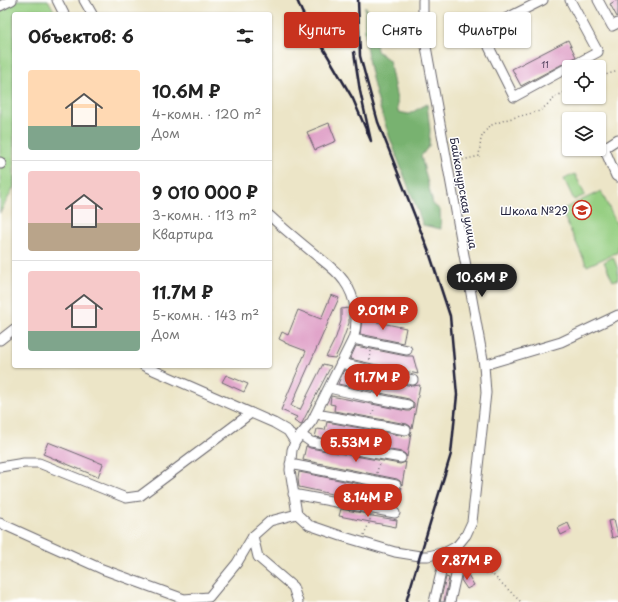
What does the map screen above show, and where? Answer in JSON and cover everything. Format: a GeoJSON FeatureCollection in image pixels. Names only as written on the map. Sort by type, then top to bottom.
{"type":"FeatureCollection","features":[{"type":"Feature","properties":{"kind":"street"},"geometry":{"type":"LineString","coordinates":[[57,0],[63,12]]}},
{"type":"Feature","properties":{"kind":"street"},"geometry":{"type":"LineString","coordinates":[[84,0],[91,12]]}},
{"type":"Feature","properties":{"kind":"street","name":"Байконурская улица"},"geometry":{"type":"LineString","coordinates":[[296,514],[309,525],[360,542],[395,552],[428,556],[446,552],[457,546],[466,535],[472,522],[486,393],[484,365],[423,30],[423,0]]}},
{"type":"Feature","properties":{"kind":"street"},"geometry":{"type":"LineString","coordinates":[[543,0],[497,23],[489,47],[514,97],[562,71]]}},
{"type":"Feature","properties":{"kind":"street"},"geometry":{"type":"LineString","coordinates":[[570,0],[598,52],[583,60]]}},
{"type":"Feature","properties":{"kind":"street"},"geometry":{"type":"LineString","coordinates":[[598,0],[612,26],[618,23]]}},
{"type":"Feature","properties":{"kind":"street"},"geometry":{"type":"LineString","coordinates":[[618,139],[604,148],[616,176],[618,177]]}},
{"type":"Feature","properties":{"kind":"street"},"geometry":{"type":"LineString","coordinates":[[0,523],[102,569],[184,598],[208,600],[237,563],[252,536],[270,521],[296,514],[290,470],[292,450],[298,439],[312,422],[353,339],[357,314],[345,281],[330,266],[272,218]]}},
{"type":"Feature","properties":{"kind":"street"},"geometry":{"type":"LineString","coordinates":[[484,365],[560,342],[618,315]]}},
{"type":"Feature","properties":{"kind":"street"},"geometry":{"type":"LineString","coordinates":[[0,340],[12,331]]}},
{"type":"Feature","properties":{"kind":"street"},"geometry":{"type":"LineString","coordinates":[[353,339],[407,350]]}},
{"type":"Feature","properties":{"kind":"street"},"geometry":{"type":"LineString","coordinates":[[341,363],[413,380]]}},
{"type":"Feature","properties":{"kind":"street"},"geometry":{"type":"LineString","coordinates":[[149,368],[251,413],[288,431],[298,439],[401,458]]}},
{"type":"Feature","properties":{"kind":"street"},"geometry":{"type":"LineString","coordinates":[[329,388],[408,405]]}},
{"type":"Feature","properties":{"kind":"street"},"geometry":{"type":"LineString","coordinates":[[0,467],[24,463],[39,463],[126,498],[140,496],[251,413]]}},
{"type":"Feature","properties":{"kind":"street"},"geometry":{"type":"LineString","coordinates":[[316,414],[406,430]]}},
{"type":"Feature","properties":{"kind":"street"},"geometry":{"type":"LineString","coordinates":[[290,464],[396,485]]}},
{"type":"Feature","properties":{"kind":"street"},"geometry":{"type":"LineString","coordinates":[[294,494],[395,513]]}},
{"type":"Feature","properties":{"kind":"street"},"geometry":{"type":"LineString","coordinates":[[252,536],[258,557],[293,587],[298,602]]}},
{"type":"Feature","properties":{"kind":"street"},"geometry":{"type":"LineString","coordinates":[[450,602],[456,575],[457,546]]}},
{"type":"Feature","properties":{"kind":"street"},"geometry":{"type":"LineString","coordinates":[[434,602],[446,552]]}},
{"type":"Feature","properties":{"kind":"path"},"geometry":{"type":"LineString","coordinates":[[606,75],[618,71]]}},
{"type":"Feature","properties":{"kind":"path"},"geometry":{"type":"LineString","coordinates":[[447,164],[479,156],[481,138],[489,126],[505,120],[540,111],[556,96],[562,93]]}},
{"type":"Feature","properties":{"kind":"path"},"geometry":{"type":"LineString","coordinates":[[360,542],[370,521],[370,508],[379,460],[376,454],[378,430],[373,424],[374,406],[371,388],[373,378],[370,370],[372,343]]}},
{"type":"Feature","properties":{"kind":"path"},"geometry":{"type":"LineString","coordinates":[[457,555],[474,569],[493,575],[521,602]]}},
{"type":"Feature","properties":{"kind":"green space"},"geometry":{"type":"Polygon","coordinates":[[[0,0],[48,0],[55,12],[12,12],[12,191],[0,213],[0,0]]]}},
{"type":"Feature","properties":{"kind":"green space"},"geometry":{"type":"Polygon","coordinates":[[[365,6],[369,12],[367,12],[367,48],[377,48],[377,51],[389,60],[398,112],[409,114],[427,104],[430,130],[429,146],[421,156],[433,204],[440,210],[441,229],[423,225],[398,161],[383,118],[371,74],[367,52],[365,34],[365,6]]]}},
{"type":"Feature","properties":{"kind":"green space"},"geometry":{"type":"Polygon","coordinates":[[[575,174],[585,195],[574,200],[564,179],[575,174]]]}},
{"type":"Feature","properties":{"kind":"green space"},"geometry":{"type":"Polygon","coordinates":[[[601,191],[618,227],[618,252],[587,266],[561,210],[601,191]]]}},
{"type":"Feature","properties":{"kind":"green space"},"geometry":{"type":"Polygon","coordinates":[[[613,257],[618,269],[618,279],[613,281],[604,262],[613,257]]]}},
{"type":"Feature","properties":{"kind":"building"},"geometry":{"type":"Polygon","coordinates":[[[618,0],[618,17],[610,4],[618,0]]]}},
{"type":"Feature","properties":{"kind":"building"},"geometry":{"type":"Polygon","coordinates":[[[568,40],[576,57],[570,60],[562,60],[562,64],[521,86],[512,69],[568,40]]]}},
{"type":"Feature","properties":{"kind":"building"},"geometry":{"type":"Polygon","coordinates":[[[329,123],[336,141],[315,150],[307,132],[329,123]]]}},
{"type":"Feature","properties":{"kind":"building"},"geometry":{"type":"Polygon","coordinates":[[[331,295],[339,298],[291,406],[300,410],[323,364],[331,366],[301,425],[294,421],[297,417],[281,410],[306,351],[285,343],[279,339],[282,332],[288,335],[298,310],[321,319],[331,295]]]}},
{"type":"Feature","properties":{"kind":"building"},"geometry":{"type":"Polygon","coordinates":[[[349,308],[349,323],[335,358],[326,357],[336,337],[341,321],[341,309],[349,308]]]}},
{"type":"Feature","properties":{"kind":"building"},"geometry":{"type":"Polygon","coordinates":[[[362,319],[406,328],[403,343],[360,334],[362,319]]]}},
{"type":"Feature","properties":{"kind":"building"},"geometry":{"type":"Polygon","coordinates":[[[356,346],[406,356],[413,356],[418,374],[350,359],[356,346]]]}},
{"type":"Feature","properties":{"kind":"building"},"geometry":{"type":"Polygon","coordinates":[[[344,370],[412,386],[420,385],[412,429],[407,424],[334,411],[335,405],[330,404],[331,396],[407,411],[410,411],[414,407],[414,403],[409,399],[338,384],[344,370]]]}},
{"type":"Feature","properties":{"kind":"building"},"geometry":{"type":"Polygon","coordinates":[[[226,375],[248,384],[244,392],[222,382],[226,375]]]}},
{"type":"Feature","properties":{"kind":"building"},"geometry":{"type":"Polygon","coordinates":[[[327,422],[405,436],[411,433],[407,457],[402,452],[315,437],[317,429],[325,430],[327,422]]]}},
{"type":"Feature","properties":{"kind":"building"},"geometry":{"type":"Polygon","coordinates":[[[48,442],[103,464],[98,477],[43,454],[48,442]]]}},
{"type":"Feature","properties":{"kind":"building"},"geometry":{"type":"Polygon","coordinates":[[[306,446],[310,448],[400,464],[406,462],[402,485],[397,479],[303,460],[306,446]]]}},
{"type":"Feature","properties":{"kind":"building"},"geometry":{"type":"Polygon","coordinates":[[[299,472],[395,491],[398,491],[402,487],[397,508],[299,487],[299,472]]]}},
{"type":"Feature","properties":{"kind":"building"},"geometry":{"type":"Polygon","coordinates":[[[341,509],[397,520],[396,527],[339,516],[341,509]]]}},
{"type":"Feature","properties":{"kind":"building"},"geometry":{"type":"Polygon","coordinates":[[[614,520],[618,536],[612,538],[608,521],[614,520]]]}},
{"type":"Feature","properties":{"kind":"building"},"geometry":{"type":"Polygon","coordinates":[[[568,523],[571,530],[561,535],[558,528],[568,523]]]}},
{"type":"Feature","properties":{"kind":"building"},"geometry":{"type":"Polygon","coordinates":[[[467,573],[474,585],[467,589],[461,580],[462,576],[467,573]]]}},
{"type":"Feature","properties":{"kind":"building"},"geometry":{"type":"Polygon","coordinates":[[[446,577],[449,578],[444,602],[440,602],[446,577]]]}},
{"type":"Feature","properties":{"kind":"railway"},"geometry":{"type":"LineString","coordinates":[[297,0],[302,12],[353,99],[371,141],[360,91],[354,52]]}},
{"type":"Feature","properties":{"kind":"railway"},"geometry":{"type":"LineString","coordinates":[[358,0],[360,56],[378,122],[429,252],[450,316],[457,395],[451,454],[406,602]]}},
{"type":"Feature","properties":{"kind":"place","name":"Школа №29"},"geometry":{"type":"Point","coordinates":[582,210]}}]}
